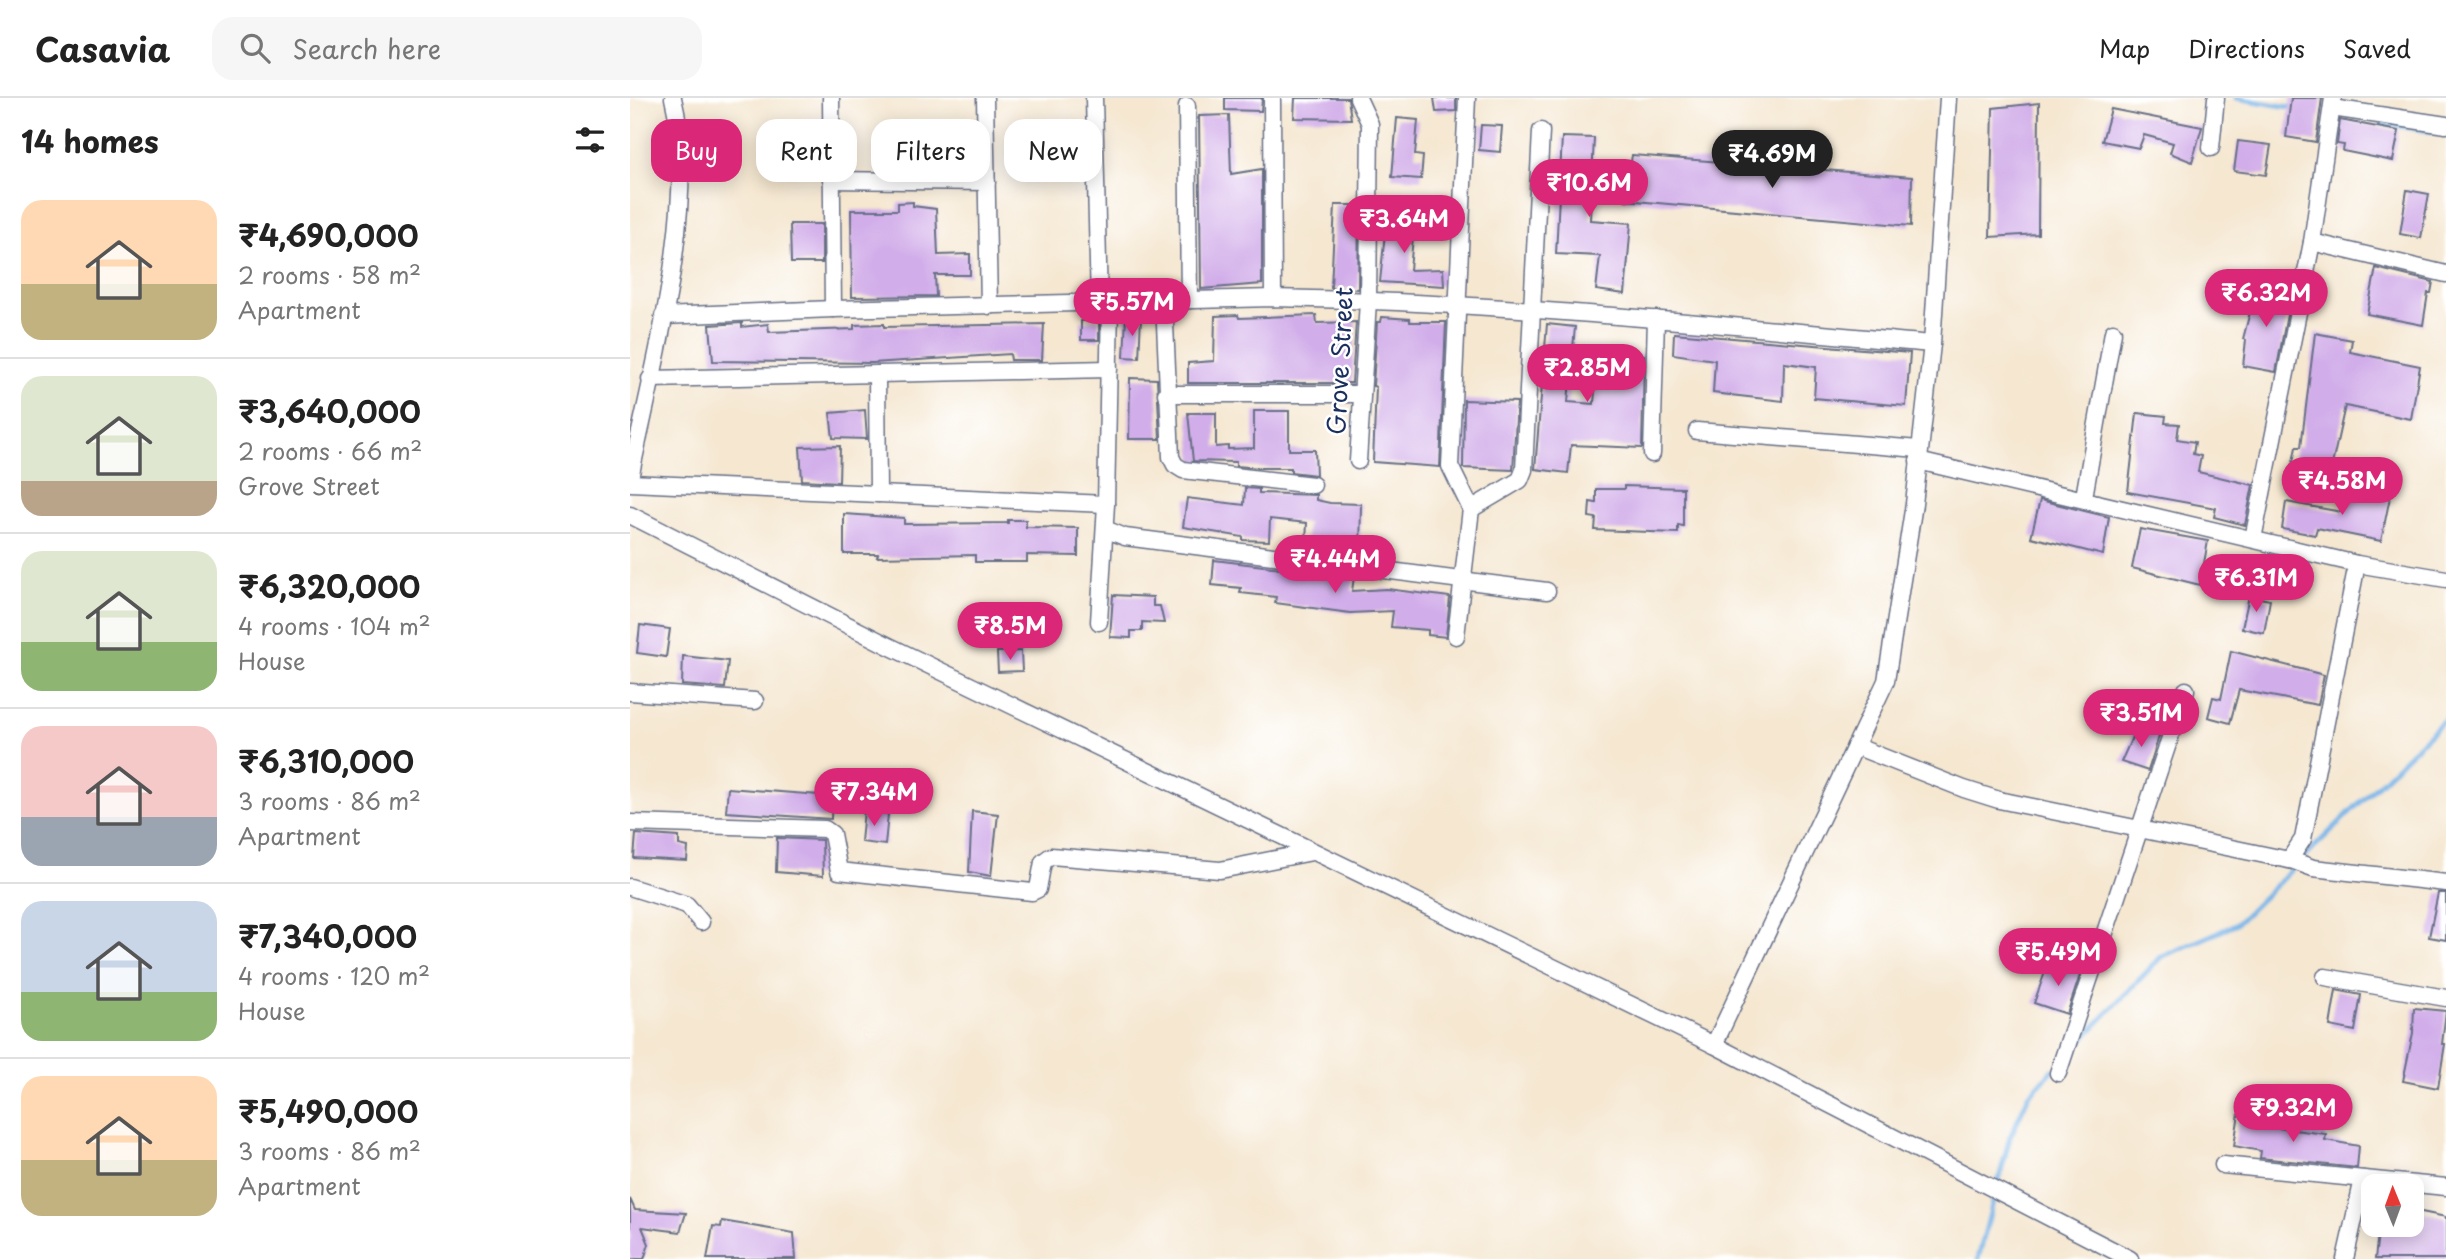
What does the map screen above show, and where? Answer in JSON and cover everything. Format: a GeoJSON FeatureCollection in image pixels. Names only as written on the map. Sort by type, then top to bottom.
{"type":"FeatureCollection","features":[{"type":"Feature","properties":{"kind":"street"},"geometry":{"type":"LineString","coordinates":[[673,98],[681,129],[678,218],[663,316],[630,480],[1106,504]]}},
{"type":"Feature","properties":{"kind":"street"},"geometry":{"type":"LineString","coordinates":[[831,98],[831,119]]}},
{"type":"Feature","properties":{"kind":"street"},"geometry":{"type":"LineString","coordinates":[[985,98],[986,119]]}},
{"type":"Feature","properties":{"kind":"street"},"geometry":{"type":"LineString","coordinates":[[1094,98],[1109,369],[1106,504],[1099,622]]}},
{"type":"Feature","properties":{"kind":"street"},"geometry":{"type":"LineString","coordinates":[[1272,98],[1273,298]]}},
{"type":"Feature","properties":{"kind":"street","name":"Grove Street"},"geometry":{"type":"LineString","coordinates":[[1358,98],[1370,124],[1367,301],[1358,461]]}},
{"type":"Feature","properties":{"kind":"street"},"geometry":{"type":"LineString","coordinates":[[1456,636],[1471,509],[1450,466],[1466,98]]}},
{"type":"Feature","properties":{"kind":"street"},"geometry":{"type":"LineString","coordinates":[[1714,1045],[1886,681],[1919,455],[1932,344],[1948,98]]}},
{"type":"Feature","properties":{"kind":"street"},"geometry":{"type":"LineString","coordinates":[[2211,148],[2216,98]]}},
{"type":"Feature","properties":{"kind":"street"},"geometry":{"type":"LineString","coordinates":[[2253,539],[2312,242],[2332,103],[2446,125]]}},
{"type":"Feature","properties":{"kind":"street"},"geometry":{"type":"LineString","coordinates":[[1187,106],[1189,300]]}},
{"type":"Feature","properties":{"kind":"street"},"geometry":{"type":"LineString","coordinates":[[1471,509],[1520,480],[1524,470],[1541,131]]}},
{"type":"Feature","properties":{"kind":"street"},"geometry":{"type":"LineString","coordinates":[[831,182],[833,309]]}},
{"type":"Feature","properties":{"kind":"street"},"geometry":{"type":"LineString","coordinates":[[987,182],[989,306]]}},
{"type":"Feature","properties":{"kind":"street"},"geometry":{"type":"LineString","coordinates":[[2312,242],[2446,274]]}},
{"type":"Feature","properties":{"kind":"street"},"geometry":{"type":"LineString","coordinates":[[663,316],[1273,298],[1367,301],[1656,319],[1932,344]]}},
{"type":"Feature","properties":{"kind":"street"},"geometry":{"type":"LineString","coordinates":[[1164,302],[1166,394],[1171,457],[1175,465],[1183,470],[1313,485]]}},
{"type":"Feature","properties":{"kind":"street"},"geometry":{"type":"LineString","coordinates":[[1652,454],[1656,319]]}},
{"type":"Feature","properties":{"kind":"street"},"geometry":{"type":"LineString","coordinates":[[2084,497],[2113,332]]}},
{"type":"Feature","properties":{"kind":"street"},"geometry":{"type":"LineString","coordinates":[[650,379],[1109,369]]}},
{"type":"Feature","properties":{"kind":"street"},"geometry":{"type":"LineString","coordinates":[[877,374],[878,494]]}},
{"type":"Feature","properties":{"kind":"street"},"geometry":{"type":"LineString","coordinates":[[1166,394],[1362,394]]}},
{"type":"Feature","properties":{"kind":"street"},"geometry":{"type":"LineString","coordinates":[[1697,431],[1919,455],[2357,564],[2446,579]]}},
{"type":"Feature","properties":{"kind":"street"},"geometry":{"type":"LineString","coordinates":[[630,515],[889,646],[1714,1045],[2130,1259]]}},
{"type":"Feature","properties":{"kind":"street"},"geometry":{"type":"LineString","coordinates":[[1105,529],[1125,537],[1463,578],[1547,591]]}},
{"type":"Feature","properties":{"kind":"street"},"geometry":{"type":"LineString","coordinates":[[2292,861],[2303,839],[2357,564]]}},
{"type":"Feature","properties":{"kind":"street"},"geometry":{"type":"LineString","coordinates":[[2058,1073],[2186,690]]}},
{"type":"Feature","properties":{"kind":"street"},"geometry":{"type":"LineString","coordinates":[[630,692],[755,701]]}},
{"type":"Feature","properties":{"kind":"street"},"geometry":{"type":"LineString","coordinates":[[1855,746],[1999,800],[2292,861],[2313,868],[2446,883]]}},
{"type":"Feature","properties":{"kind":"street"},"geometry":{"type":"LineString","coordinates":[[630,823],[825,829],[832,834],[839,871],[1032,892],[1038,889],[1043,862],[1051,856],[1220,870],[1312,852]]}},
{"type":"Feature","properties":{"kind":"street"},"geometry":{"type":"LineString","coordinates":[[630,887],[687,905],[701,922]]}},
{"type":"Feature","properties":{"kind":"street"},"geometry":{"type":"LineString","coordinates":[[2325,977],[2446,998]]}},
{"type":"Feature","properties":{"kind":"street"},"geometry":{"type":"LineString","coordinates":[[2223,1165],[2361,1178]]}},
{"type":"Feature","properties":{"kind":"street"},"geometry":{"type":"LineString","coordinates":[[2345,1259],[2361,1183]]}},
{"type":"Feature","properties":{"kind":"street"},"geometry":{"type":"LineString","coordinates":[[2424,1185],[2446,1187]]}},
{"type":"Feature","properties":{"kind":"building"},"geometry":{"type":"Polygon","coordinates":[[[1225,98],[1262,98],[1261,111],[1225,110],[1225,98]]]}},
{"type":"Feature","properties":{"kind":"building"},"geometry":{"type":"Polygon","coordinates":[[[1295,98],[1348,98],[1351,119],[1294,118],[1295,98]]]}},
{"type":"Feature","properties":{"kind":"building"},"geometry":{"type":"Polygon","coordinates":[[[1434,98],[1456,98],[1456,111],[1436,112],[1434,98]]]}},
{"type":"Feature","properties":{"kind":"building"},"geometry":{"type":"Polygon","coordinates":[[[2291,98],[2322,98],[2316,142],[2286,137],[2291,98]]]}},
{"type":"Feature","properties":{"kind":"building"},"geometry":{"type":"Polygon","coordinates":[[[2039,103],[2038,234],[1990,237],[1993,108],[2039,103]]]}},
{"type":"Feature","properties":{"kind":"building"},"geometry":{"type":"Polygon","coordinates":[[[2111,109],[2202,127],[2192,162],[2170,153],[2173,143],[2144,135],[2139,148],[2102,141],[2111,109]]]}},
{"type":"Feature","properties":{"kind":"building"},"geometry":{"type":"Polygon","coordinates":[[[1229,115],[1231,174],[1262,169],[1262,284],[1201,289],[1199,116],[1229,115]]]}},
{"type":"Feature","properties":{"kind":"building"},"geometry":{"type":"Polygon","coordinates":[[[1397,118],[1418,120],[1415,155],[1423,156],[1421,179],[1392,177],[1397,118]]]}},
{"type":"Feature","properties":{"kind":"building"},"geometry":{"type":"Polygon","coordinates":[[[2340,120],[2399,131],[2393,161],[2343,151],[2344,145],[2337,144],[2340,120]]]}},
{"type":"Feature","properties":{"kind":"building"},"geometry":{"type":"Polygon","coordinates":[[[1481,125],[1502,126],[1500,152],[1479,150],[1481,125]]]}},
{"type":"Feature","properties":{"kind":"building"},"geometry":{"type":"Polygon","coordinates":[[[1562,137],[1594,138],[1590,220],[1631,223],[1625,294],[1596,290],[1600,256],[1556,254],[1562,137]]]}},
{"type":"Feature","properties":{"kind":"building"},"geometry":{"type":"Polygon","coordinates":[[[2238,141],[2271,145],[2266,175],[2234,171],[2238,141]]]}},
{"type":"Feature","properties":{"kind":"building"},"geometry":{"type":"Polygon","coordinates":[[[1632,155],[1912,177],[1911,226],[1625,200],[1632,155]]]}},
{"type":"Feature","properties":{"kind":"building"},"geometry":{"type":"Polygon","coordinates":[[[2407,190],[2429,194],[2421,238],[2400,234],[2407,190]]]}},
{"type":"Feature","properties":{"kind":"building"},"geometry":{"type":"Polygon","coordinates":[[[913,202],[913,206],[936,209],[938,255],[970,254],[970,275],[935,275],[936,296],[852,297],[851,210],[898,210],[898,203],[913,202]]]}},
{"type":"Feature","properties":{"kind":"building"},"geometry":{"type":"Polygon","coordinates":[[[1335,205],[1359,205],[1358,289],[1331,288],[1335,205]]]}},
{"type":"Feature","properties":{"kind":"building"},"geometry":{"type":"Polygon","coordinates":[[[1387,213],[1415,215],[1410,270],[1443,269],[1444,286],[1380,282],[1387,213]]]}},
{"type":"Feature","properties":{"kind":"building"},"geometry":{"type":"Polygon","coordinates":[[[790,224],[822,224],[822,263],[791,263],[790,224]]]}},
{"type":"Feature","properties":{"kind":"building"},"geometry":{"type":"Polygon","coordinates":[[[2376,268],[2433,282],[2431,293],[2428,293],[2423,325],[2367,314],[2376,268]]]}},
{"type":"Feature","properties":{"kind":"building"},"geometry":{"type":"Polygon","coordinates":[[[2257,285],[2291,294],[2276,372],[2243,366],[2246,340],[2243,339],[2257,285]]]}},
{"type":"Feature","properties":{"kind":"building"},"geometry":{"type":"Polygon","coordinates":[[[1238,315],[1239,318],[1316,315],[1317,323],[1356,322],[1352,383],[1188,383],[1188,363],[1214,361],[1215,316],[1238,315]]]}},
{"type":"Feature","properties":{"kind":"building"},"geometry":{"type":"Polygon","coordinates":[[[1126,317],[1141,318],[1139,358],[1124,357],[1126,317]]]}},
{"type":"Feature","properties":{"kind":"building"},"geometry":{"type":"Polygon","coordinates":[[[1382,317],[1410,319],[1410,322],[1446,322],[1440,467],[1373,462],[1376,387],[1373,386],[1377,322],[1381,322],[1382,317]]]}},
{"type":"Feature","properties":{"kind":"building"},"geometry":{"type":"Polygon","coordinates":[[[1099,320],[1099,340],[1081,340],[1081,321],[1099,320]]]}},
{"type":"Feature","properties":{"kind":"building"},"geometry":{"type":"Polygon","coordinates":[[[742,323],[742,327],[768,324],[769,332],[854,329],[854,325],[884,324],[884,327],[1044,324],[1042,360],[1011,360],[1010,354],[872,363],[713,361],[710,325],[742,323]]]}},
{"type":"Feature","properties":{"kind":"building"},"geometry":{"type":"Polygon","coordinates":[[[1547,324],[1575,327],[1568,402],[1594,404],[1598,355],[1644,355],[1642,448],[1571,445],[1568,473],[1535,469],[1547,324]]]}},
{"type":"Feature","properties":{"kind":"building"},"geometry":{"type":"Polygon","coordinates":[[[1674,333],[1910,353],[1906,406],[1814,398],[1816,367],[1784,363],[1783,401],[1713,393],[1715,360],[1673,354],[1674,333]]]}},
{"type":"Feature","properties":{"kind":"building"},"geometry":{"type":"Polygon","coordinates":[[[2315,333],[2352,340],[2350,352],[2420,366],[2411,419],[2345,406],[2330,474],[2292,467],[2296,447],[2301,447],[2315,333]]]}},
{"type":"Feature","properties":{"kind":"building"},"geometry":{"type":"Polygon","coordinates":[[[1130,378],[1157,379],[1160,439],[1129,439],[1130,378]]]}},
{"type":"Feature","properties":{"kind":"building"},"geometry":{"type":"Polygon","coordinates":[[[1464,400],[1517,402],[1513,470],[1463,468],[1464,400]]]}},
{"type":"Feature","properties":{"kind":"building"},"geometry":{"type":"Polygon","coordinates":[[[865,410],[867,439],[833,438],[830,413],[865,410]]]}},
{"type":"Feature","properties":{"kind":"building"},"geometry":{"type":"Polygon","coordinates":[[[1254,411],[1289,411],[1289,450],[1315,450],[1316,475],[1291,472],[1291,468],[1261,468],[1236,466],[1236,462],[1193,461],[1188,413],[1216,413],[1216,447],[1228,446],[1228,449],[1254,448],[1254,411]]]}},
{"type":"Feature","properties":{"kind":"building"},"geometry":{"type":"Polygon","coordinates":[[[2137,413],[2166,416],[2165,423],[2179,424],[2177,439],[2195,442],[2193,454],[2201,456],[2198,472],[2253,485],[2245,525],[2214,517],[2216,508],[2128,492],[2137,413]]]}},
{"type":"Feature","properties":{"kind":"building"},"geometry":{"type":"Polygon","coordinates":[[[840,446],[839,482],[802,480],[800,447],[840,446]]]}},
{"type":"Feature","properties":{"kind":"building"},"geometry":{"type":"Polygon","coordinates":[[[1624,486],[1683,488],[1683,526],[1678,525],[1678,533],[1595,530],[1596,518],[1589,517],[1590,502],[1596,503],[1596,489],[1624,489],[1624,486]]]}},
{"type":"Feature","properties":{"kind":"building"},"geometry":{"type":"Polygon","coordinates":[[[1245,488],[1259,489],[1259,493],[1316,495],[1316,500],[1330,503],[1361,504],[1360,550],[1344,550],[1344,542],[1306,541],[1307,523],[1270,519],[1269,541],[1243,540],[1243,537],[1183,527],[1187,498],[1244,505],[1245,488]]]}},
{"type":"Feature","properties":{"kind":"building"},"geometry":{"type":"Polygon","coordinates":[[[2347,489],[2390,497],[2381,541],[2317,528],[2315,535],[2282,529],[2286,502],[2342,512],[2347,489]]]}},
{"type":"Feature","properties":{"kind":"building"},"geometry":{"type":"Polygon","coordinates":[[[2040,500],[2109,517],[2103,555],[2031,537],[2040,500]]]}},
{"type":"Feature","properties":{"kind":"building"},"geometry":{"type":"Polygon","coordinates":[[[844,514],[904,518],[904,524],[1008,523],[1008,520],[1026,520],[1026,527],[1078,528],[1078,556],[1027,555],[1027,562],[975,562],[975,555],[877,557],[878,554],[844,554],[844,514]]]}},
{"type":"Feature","properties":{"kind":"building"},"geometry":{"type":"Polygon","coordinates":[[[2140,529],[2208,541],[2200,585],[2132,568],[2140,529]]]}},
{"type":"Feature","properties":{"kind":"building"},"geometry":{"type":"Polygon","coordinates":[[[1214,560],[1354,577],[1352,591],[1387,589],[1450,597],[1446,637],[1428,635],[1428,630],[1391,627],[1393,611],[1350,613],[1275,603],[1276,597],[1240,593],[1241,588],[1212,585],[1214,560]]]}},
{"type":"Feature","properties":{"kind":"building"},"geometry":{"type":"Polygon","coordinates":[[[1113,595],[1153,597],[1153,606],[1160,606],[1164,623],[1142,622],[1142,631],[1131,631],[1131,638],[1110,637],[1113,595]]]}},
{"type":"Feature","properties":{"kind":"building"},"geometry":{"type":"Polygon","coordinates":[[[2249,596],[2270,600],[2264,633],[2242,628],[2249,596]]]}},
{"type":"Feature","properties":{"kind":"building"},"geometry":{"type":"Polygon","coordinates":[[[640,625],[670,629],[666,657],[637,653],[640,625]]]}},
{"type":"Feature","properties":{"kind":"building"},"geometry":{"type":"Polygon","coordinates":[[[1021,651],[1022,671],[998,672],[997,652],[1021,651]]]}},
{"type":"Feature","properties":{"kind":"building"},"geometry":{"type":"Polygon","coordinates":[[[2231,651],[2324,675],[2318,705],[2239,690],[2230,723],[2208,717],[2213,697],[2221,699],[2231,651]]]}},
{"type":"Feature","properties":{"kind":"building"},"geometry":{"type":"Polygon","coordinates":[[[683,656],[728,661],[725,688],[682,685],[683,656]]]}},
{"type":"Feature","properties":{"kind":"building"},"geometry":{"type":"Polygon","coordinates":[[[2137,726],[2160,733],[2148,771],[2121,762],[2137,726]]]}},
{"type":"Feature","properties":{"kind":"building"},"geometry":{"type":"Polygon","coordinates":[[[728,788],[832,796],[831,819],[726,812],[728,788]]]}},
{"type":"Feature","properties":{"kind":"building"},"geometry":{"type":"Polygon","coordinates":[[[864,810],[888,814],[885,845],[861,842],[864,810]]]}},
{"type":"Feature","properties":{"kind":"building"},"geometry":{"type":"Polygon","coordinates":[[[972,811],[998,814],[991,876],[969,872],[972,811]]]}},
{"type":"Feature","properties":{"kind":"building"},"geometry":{"type":"Polygon","coordinates":[[[636,834],[679,837],[679,845],[688,847],[687,861],[634,858],[636,834]]]}},
{"type":"Feature","properties":{"kind":"building"},"geometry":{"type":"Polygon","coordinates":[[[777,838],[822,840],[823,876],[776,872],[777,838]]]}},
{"type":"Feature","properties":{"kind":"building"},"geometry":{"type":"Polygon","coordinates":[[[2438,893],[2446,893],[2446,940],[2429,937],[2438,893]]]}},
{"type":"Feature","properties":{"kind":"building"},"geometry":{"type":"Polygon","coordinates":[[[2049,961],[2081,972],[2067,1014],[2034,1003],[2049,961]]]}},
{"type":"Feature","properties":{"kind":"building"},"geometry":{"type":"Polygon","coordinates":[[[2336,990],[2361,995],[2355,1031],[2330,1026],[2336,990]]]}},
{"type":"Feature","properties":{"kind":"building"},"geometry":{"type":"Polygon","coordinates":[[[2414,1008],[2446,1011],[2442,1044],[2445,1044],[2438,1088],[2403,1081],[2413,1033],[2414,1008]]]}},
{"type":"Feature","properties":{"kind":"building"},"geometry":{"type":"Polygon","coordinates":[[[2239,1113],[2262,1117],[2261,1126],[2326,1134],[2325,1140],[2359,1146],[2357,1168],[2260,1158],[2261,1151],[2234,1146],[2239,1113]]]}},
{"type":"Feature","properties":{"kind":"building"},"geometry":{"type":"Polygon","coordinates":[[[630,1199],[635,1210],[686,1213],[680,1232],[642,1227],[649,1244],[644,1259],[630,1259],[630,1199]]]}},
{"type":"Feature","properties":{"kind":"building"},"geometry":{"type":"Polygon","coordinates":[[[2424,1212],[2446,1217],[2446,1259],[2375,1259],[2378,1237],[2424,1237],[2424,1212]]]}},
{"type":"Feature","properties":{"kind":"building"},"geometry":{"type":"Polygon","coordinates":[[[722,1221],[794,1233],[796,1259],[707,1259],[713,1226],[721,1227],[722,1221]]]}},
{"type":"Feature","properties":{"kind":"waterway"},"geometry":{"type":"LineString","coordinates":[[2236,98],[2295,108]]}},
{"type":"Feature","properties":{"kind":"waterway"},"geometry":{"type":"LineString","coordinates":[[2381,123],[2446,134]]}},
{"type":"Feature","properties":{"kind":"waterway"},"geometry":{"type":"LineString","coordinates":[[2072,1050],[2161,957],[2235,925],[2446,718]]}},
{"type":"Feature","properties":{"kind":"waterway"},"geometry":{"type":"LineString","coordinates":[[1978,1259],[2010,1137],[2029,1095],[2053,1070]]}}]}
